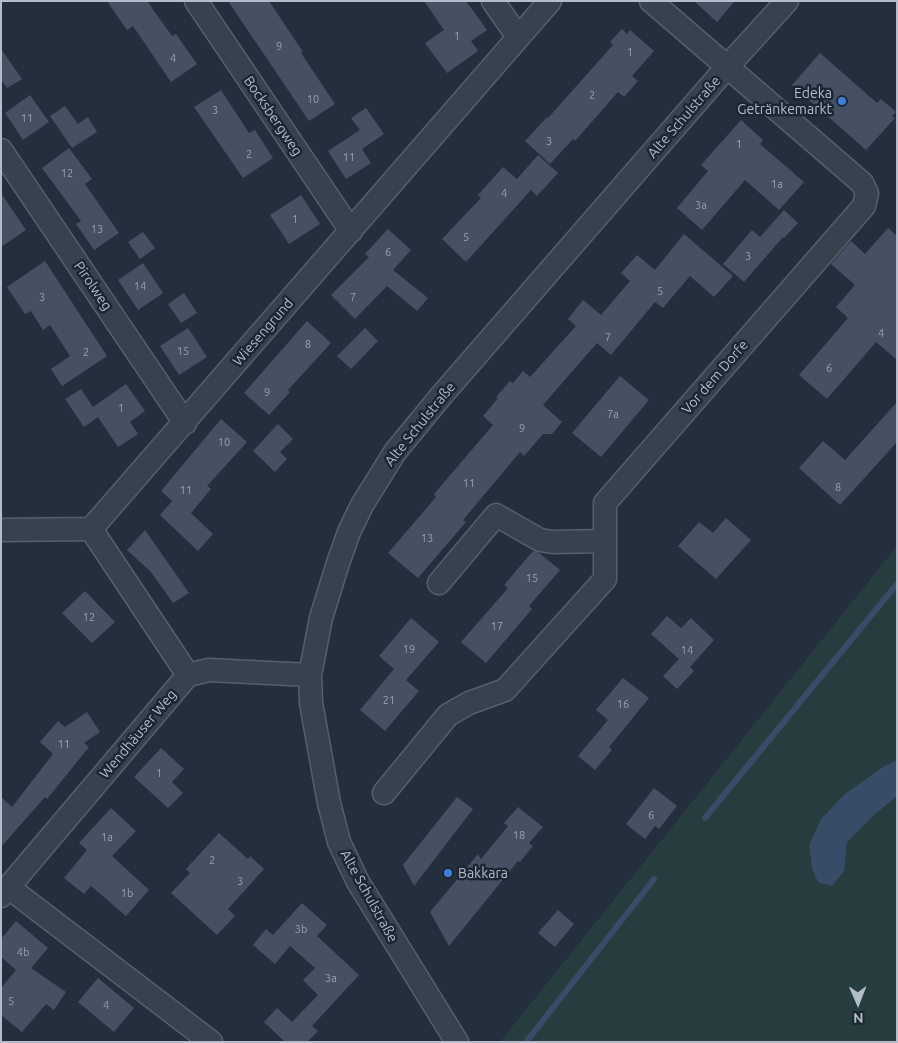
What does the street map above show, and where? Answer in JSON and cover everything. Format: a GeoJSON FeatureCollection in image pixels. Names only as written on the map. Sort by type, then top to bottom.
{"type":"FeatureCollection","features":[{"type":"Feature","properties":{"kind":"street","name":"Bocksbergweg"},"geometry":{"type":"LineString","coordinates":[[196,1],[350,231]]}},
{"type":"Feature","properties":{"kind":"street"},"geometry":{"type":"LineString","coordinates":[[493,1],[518,37]]}},
{"type":"Feature","properties":{"kind":"street","name":"Wiesengrund"},"geometry":{"type":"LineString","coordinates":[[91,529],[550,1]]}},
{"type":"Feature","properties":{"kind":"street"},"geometry":{"type":"LineString","coordinates":[[651,1],[726,68]]}},
{"type":"Feature","properties":{"kind":"street","name":"Alte Schulstraße"},"geometry":{"type":"LineString","coordinates":[[457,1042],[358,882],[339,842],[329,803],[311,703],[310,675],[321,618],[349,532],[362,505],[395,452],[441,396],[726,68],[787,1]]}},
{"type":"Feature","properties":{"kind":"street","name":"Vor dem Dorfe"},"geometry":{"type":"LineString","coordinates":[[384,793],[448,715],[469,703],[505,690],[605,579],[605,503],[864,206],[867,193],[862,183],[726,68]]}},
{"type":"Feature","properties":{"kind":"street","name":"Pirolweg"},"geometry":{"type":"LineString","coordinates":[[1,150],[185,423]]}},
{"type":"Feature","properties":{"kind":"street"},"geometry":{"type":"LineString","coordinates":[[439,583],[496,515],[540,540],[553,542],[605,541]]}},
{"type":"Feature","properties":{"kind":"street"},"geometry":{"type":"LineString","coordinates":[[1,530],[91,529],[188,675],[209,670],[310,675]]}},
{"type":"Feature","properties":{"kind":"street","name":"Wendhäuser Weg"},"geometry":{"type":"LineString","coordinates":[[188,675],[5,892],[211,1042]]}},
{"type":"Feature","properties":{"kind":"green space"},"geometry":{"type":"Polygon","coordinates":[[[897,546],[897,1042],[500,1042],[897,546]]]}},
{"type":"Feature","properties":{"kind":"water"},"geometry":{"type":"Polygon","coordinates":[[[897,760],[897,796],[874,815],[847,842],[844,871],[832,886],[818,882],[812,868],[809,845],[821,819],[845,794],[883,767],[897,760]]]}},
{"type":"Feature","properties":{"kind":"building"},"geometry":{"type":"Polygon","coordinates":[[[107,1],[147,1],[172,36],[176,34],[197,64],[171,82],[133,26],[127,30],[107,1]]]}},
{"type":"Feature","properties":{"kind":"building"},"geometry":{"type":"Polygon","coordinates":[[[228,1],[269,1],[335,104],[309,121],[228,1]]]}},
{"type":"Feature","properties":{"kind":"building"},"geometry":{"type":"Polygon","coordinates":[[[424,1],[466,1],[487,30],[471,41],[478,51],[447,73],[425,43],[444,30],[424,1]]]}},
{"type":"Feature","properties":{"kind":"building"},"geometry":{"type":"Polygon","coordinates":[[[694,1],[735,1],[717,22],[694,1]]]}},
{"type":"Feature","properties":{"kind":"building"},"geometry":{"type":"Polygon","coordinates":[[[622,29],[627,34],[630,30],[654,51],[632,76],[638,81],[624,97],[618,92],[575,141],[573,139],[550,164],[525,141],[613,45],[610,42],[622,29]]]}},
{"type":"Feature","properties":{"kind":"building"},"geometry":{"type":"Polygon","coordinates":[[[1,49],[22,79],[7,88],[1,80],[1,49]]]}},
{"type":"Feature","properties":{"kind":"building","name":"Edeka Getränkemarkt"},"geometry":{"type":"Polygon","coordinates":[[[820,53],[877,103],[881,99],[896,112],[892,116],[895,118],[866,150],[792,85],[820,53]]]}},
{"type":"Feature","properties":{"kind":"building"},"geometry":{"type":"Polygon","coordinates":[[[221,90],[249,133],[255,130],[273,158],[243,178],[194,107],[221,90]]]}},
{"type":"Feature","properties":{"kind":"building"},"geometry":{"type":"Polygon","coordinates":[[[30,95],[49,122],[23,140],[5,113],[30,95]]]}},
{"type":"Feature","properties":{"kind":"building"},"geometry":{"type":"Polygon","coordinates":[[[65,106],[78,124],[88,117],[97,132],[72,148],[50,116],[65,106]]]}},
{"type":"Feature","properties":{"kind":"building"},"geometry":{"type":"Polygon","coordinates":[[[366,108],[384,134],[362,149],[371,163],[346,179],[328,151],[360,130],[351,118],[366,108]]]}},
{"type":"Feature","properties":{"kind":"building"},"geometry":{"type":"Polygon","coordinates":[[[741,120],[763,140],[760,144],[804,182],[779,210],[745,180],[702,230],[677,208],[708,171],[701,165],[741,120]]]}},
{"type":"Feature","properties":{"kind":"building"},"geometry":{"type":"Polygon","coordinates":[[[69,148],[92,179],[85,184],[119,233],[94,250],[76,224],[81,221],[42,168],[69,148]]]}},
{"type":"Feature","properties":{"kind":"building"},"geometry":{"type":"Polygon","coordinates":[[[538,155],[558,173],[537,196],[531,190],[466,262],[442,239],[481,198],[478,195],[503,167],[517,179],[538,155]]]}},
{"type":"Feature","properties":{"kind":"building"},"geometry":{"type":"Polygon","coordinates":[[[1,193],[26,230],[1,247],[1,193]]]}},
{"type":"Feature","properties":{"kind":"building"},"geometry":{"type":"Polygon","coordinates":[[[301,195],[320,224],[289,244],[270,215],[301,195]]]}},
{"type":"Feature","properties":{"kind":"building"},"geometry":{"type":"Polygon","coordinates":[[[784,210],[798,223],[783,237],[744,282],[723,264],[752,230],[760,237],[784,210]]]}},
{"type":"Feature","properties":{"kind":"building"},"geometry":{"type":"Polygon","coordinates":[[[888,228],[897,236],[897,360],[876,342],[827,399],[799,375],[848,318],[836,307],[855,285],[831,264],[851,241],[865,254],[888,228]]]}},
{"type":"Feature","properties":{"kind":"building"},"geometry":{"type":"Polygon","coordinates":[[[388,229],[411,250],[393,270],[428,298],[417,311],[387,286],[355,319],[331,295],[369,257],[365,254],[388,229]]]}},
{"type":"Feature","properties":{"kind":"building"},"geometry":{"type":"Polygon","coordinates":[[[143,232],[155,248],[140,259],[128,242],[143,232]]]}},
{"type":"Feature","properties":{"kind":"building"},"geometry":{"type":"Polygon","coordinates":[[[684,234],[733,276],[714,297],[690,276],[663,308],[655,302],[611,355],[597,343],[543,405],[562,422],[552,434],[543,434],[524,456],[520,452],[463,520],[466,522],[418,578],[388,553],[436,497],[434,494],[493,425],[483,416],[498,398],[496,397],[510,381],[513,383],[523,371],[530,377],[576,326],[568,319],[583,300],[601,315],[630,281],[621,273],[637,255],[655,270],[684,234]]]}},
{"type":"Feature","properties":{"kind":"building"},"geometry":{"type":"Polygon","coordinates":[[[45,261],[107,356],[62,386],[51,369],[70,356],[50,325],[43,330],[31,311],[25,314],[7,287],[45,261]]]}},
{"type":"Feature","properties":{"kind":"building"},"geometry":{"type":"Polygon","coordinates":[[[143,263],[163,293],[138,310],[118,280],[143,263]]]}},
{"type":"Feature","properties":{"kind":"building"},"geometry":{"type":"Polygon","coordinates":[[[184,293],[197,313],[181,323],[168,304],[184,293]]]}},
{"type":"Feature","properties":{"kind":"building"},"geometry":{"type":"Polygon","coordinates":[[[307,321],[331,343],[288,390],[290,392],[269,415],[244,393],[307,321]]]}},
{"type":"Feature","properties":{"kind":"building"},"geometry":{"type":"Polygon","coordinates":[[[188,328],[207,357],[179,375],[160,346],[188,328]]]}},
{"type":"Feature","properties":{"kind":"building"},"geometry":{"type":"Polygon","coordinates":[[[365,328],[378,341],[351,369],[337,356],[365,328]]]}},
{"type":"Feature","properties":{"kind":"building"},"geometry":{"type":"Polygon","coordinates":[[[620,376],[649,400],[601,457],[572,433],[620,376]]]}},
{"type":"Feature","properties":{"kind":"building"},"geometry":{"type":"Polygon","coordinates":[[[126,384],[145,411],[130,422],[138,434],[118,447],[98,417],[84,427],[65,399],[81,389],[93,407],[126,384]]]}},
{"type":"Feature","properties":{"kind":"building"},"geometry":{"type":"Polygon","coordinates":[[[897,402],[897,442],[840,505],[799,468],[823,441],[845,460],[897,402]]]}},
{"type":"Feature","properties":{"kind":"building"},"geometry":{"type":"Polygon","coordinates":[[[221,419],[247,442],[207,486],[211,489],[191,513],[213,534],[198,551],[160,515],[172,501],[161,491],[221,419]]]}},
{"type":"Feature","properties":{"kind":"building"},"geometry":{"type":"Polygon","coordinates":[[[278,424],[293,439],[280,452],[287,459],[275,472],[253,451],[278,424]]]}},
{"type":"Feature","properties":{"kind":"building"},"geometry":{"type":"Polygon","coordinates":[[[726,518],[751,540],[716,579],[678,546],[699,522],[713,533],[726,518]]]}},
{"type":"Feature","properties":{"kind":"building"},"geometry":{"type":"Polygon","coordinates":[[[145,530],[189,593],[173,603],[151,572],[127,550],[145,530]]]}},
{"type":"Feature","properties":{"kind":"building"},"geometry":{"type":"Polygon","coordinates":[[[533,551],[539,553],[560,570],[529,606],[532,609],[486,663],[461,642],[508,588],[504,585],[533,551]]]}},
{"type":"Feature","properties":{"kind":"building"},"geometry":{"type":"Polygon","coordinates":[[[85,591],[115,622],[92,643],[62,613],[85,591]]]}},
{"type":"Feature","properties":{"kind":"building"},"geometry":{"type":"Polygon","coordinates":[[[667,616],[681,628],[691,618],[714,640],[690,667],[694,671],[677,689],[663,676],[679,659],[651,634],[667,616]]]}},
{"type":"Feature","properties":{"kind":"building"},"geometry":{"type":"Polygon","coordinates":[[[411,618],[439,642],[406,680],[419,691],[385,731],[360,710],[394,669],[379,656],[411,618]]]}},
{"type":"Feature","properties":{"kind":"building"},"geometry":{"type":"Polygon","coordinates":[[[623,678],[649,698],[609,747],[612,750],[595,770],[578,756],[608,720],[596,710],[623,678]]]}},
{"type":"Feature","properties":{"kind":"building"},"geometry":{"type":"Polygon","coordinates":[[[87,712],[100,732],[84,743],[89,747],[47,799],[45,797],[1,847],[1,797],[12,807],[53,754],[40,742],[58,721],[65,727],[87,712]]]}},
{"type":"Feature","properties":{"kind":"building"},"geometry":{"type":"Polygon","coordinates":[[[161,748],[184,769],[172,782],[183,793],[168,808],[134,777],[161,748]]]}},
{"type":"Feature","properties":{"kind":"building"},"geometry":{"type":"Polygon","coordinates":[[[654,788],[677,806],[659,829],[655,826],[645,839],[626,824],[654,788]]]}},
{"type":"Feature","properties":{"kind":"building"},"geometry":{"type":"Polygon","coordinates":[[[457,797],[473,809],[414,886],[403,865],[457,797]]]}},
{"type":"Feature","properties":{"kind":"building"},"geometry":{"type":"Polygon","coordinates":[[[518,807],[543,827],[529,843],[533,846],[520,862],[518,861],[449,946],[430,912],[478,854],[481,859],[508,826],[504,823],[518,807]]]}},
{"type":"Feature","properties":{"kind":"building"},"geometry":{"type":"Polygon","coordinates":[[[111,808],[136,831],[112,856],[149,890],[126,916],[91,886],[84,894],[64,878],[87,850],[79,843],[111,808]]]}},
{"type":"Feature","properties":{"kind":"building"},"geometry":{"type":"Polygon","coordinates":[[[219,833],[248,859],[250,856],[264,869],[228,909],[235,916],[217,935],[171,893],[190,873],[186,869],[219,833]]]}},
{"type":"Feature","properties":{"kind":"building"},"geometry":{"type":"Polygon","coordinates":[[[302,903],[327,925],[317,936],[359,975],[312,1026],[318,1031],[307,1042],[285,1042],[264,1022],[277,1008],[292,1022],[318,995],[303,980],[315,968],[290,946],[275,964],[253,945],[266,929],[273,935],[302,903]]]}},
{"type":"Feature","properties":{"kind":"building"},"geometry":{"type":"Polygon","coordinates":[[[558,910],[574,924],[555,947],[538,933],[558,910]]]}},
{"type":"Feature","properties":{"kind":"building"},"geometry":{"type":"Polygon","coordinates":[[[16,921],[48,948],[31,968],[66,992],[54,1010],[46,1004],[22,1032],[1,1015],[1,988],[16,970],[1,957],[1,939],[16,921]]]}},
{"type":"Feature","properties":{"kind":"building"},"geometry":{"type":"Polygon","coordinates":[[[98,978],[134,1008],[114,1032],[78,1002],[98,978]]]}},
{"type":"Feature","properties":{"kind":"waterway"},"geometry":{"type":"LineString","coordinates":[[705,818],[897,584]]}},
{"type":"Feature","properties":{"kind":"waterway"},"geometry":{"type":"LineString","coordinates":[[526,1042],[654,879]]}},
{"type":"Feature","properties":{"kind":"place","name":"Edeka Getränkemarkt"},"geometry":{"type":"Point","coordinates":[842,101]}},
{"type":"Feature","properties":{"kind":"place","name":"Bakkara"},"geometry":{"type":"Point","coordinates":[448,873]}}]}
